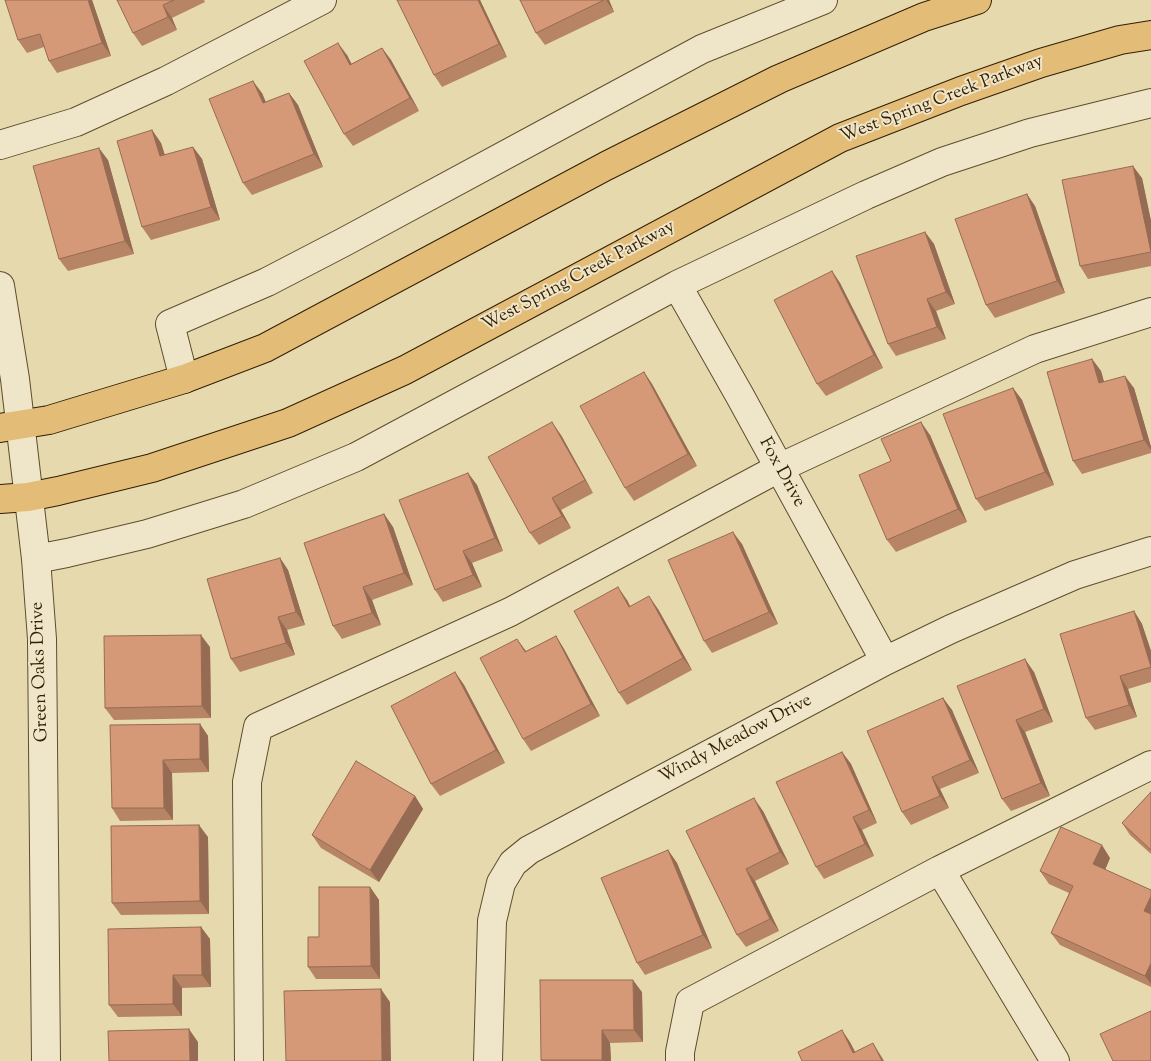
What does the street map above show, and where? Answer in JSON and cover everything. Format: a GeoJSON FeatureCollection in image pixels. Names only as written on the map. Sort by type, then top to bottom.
{"type":"FeatureCollection","features":[{"type":"Feature","properties":{"kind":"main road"},"geometry":{"type":"LineString","coordinates":[[10,427],[49,420],[184,379],[265,348],[606,166],[779,79],[924,17],[977,0]]}},
{"type":"Feature","properties":{"kind":"main road","name":"West Spring Creek Parkway"},"geometry":{"type":"LineString","coordinates":[[0,499],[28,497],[58,491],[152,468],[288,423],[406,370],[840,138],[1041,62],[1120,40],[1151,36]]}},
{"type":"Feature","properties":{"kind":"street"},"geometry":{"type":"LineString","coordinates":[[0,145],[76,122],[166,81],[322,0]]}},
{"type":"Feature","properties":{"kind":"street"},"geometry":{"type":"LineString","coordinates":[[184,379],[170,324],[267,282],[702,50],[823,0]]}},
{"type":"Feature","properties":{"kind":"street"},"geometry":{"type":"LineString","coordinates":[[36,559],[146,534],[244,504],[356,457],[676,285],[866,195],[942,162],[1030,132],[1151,103]]}},
{"type":"Feature","properties":{"kind":"street","name":"Fox Drive"},"geometry":{"type":"LineString","coordinates":[[676,285],[740,396],[885,661]]}},
{"type":"Feature","properties":{"kind":"street","name":"Green Oaks Drive"},"geometry":{"type":"LineString","coordinates":[[0,286],[15,379],[10,427],[28,497],[36,559],[42,639],[46,1061]]}},
{"type":"Feature","properties":{"kind":"street"},"geometry":{"type":"LineString","coordinates":[[249,1061],[247,782],[258,727],[510,612],[778,468],[1035,349],[1151,312]]}},
{"type":"Feature","properties":{"kind":"street","name":"Windy Meadow Drive"},"geometry":{"type":"LineString","coordinates":[[488,1061],[492,921],[501,883],[513,863],[529,850],[885,661],[952,629],[1075,575],[1151,551]]}},
{"type":"Feature","properties":{"kind":"street"},"geometry":{"type":"LineString","coordinates":[[680,1061],[680,1052],[690,1002],[940,870],[1151,765]]}},
{"type":"Feature","properties":{"kind":"street"},"geometry":{"type":"LineString","coordinates":[[940,870],[1055,1061]]}},
{"type":"Feature","properties":{"kind":"building"},"geometry":{"type":"Polygon","coordinates":[[[5,0],[88,0],[102,43],[49,61],[40,34],[18,40],[5,0]]]}},
{"type":"Feature","properties":{"kind":"building"},"geometry":{"type":"Polygon","coordinates":[[[117,0],[174,0],[163,5],[168,17],[133,33],[117,0]]]}},
{"type":"Feature","properties":{"kind":"building"},"geometry":{"type":"Polygon","coordinates":[[[397,0],[478,0],[499,44],[434,75],[397,0]]]}},
{"type":"Feature","properties":{"kind":"building"},"geometry":{"type":"Polygon","coordinates":[[[520,0],[604,0],[536,33],[520,0]]]}},
{"type":"Feature","properties":{"kind":"building"},"geometry":{"type":"Polygon","coordinates":[[[338,43],[350,65],[382,48],[410,98],[344,134],[304,61],[338,43]]]}},
{"type":"Feature","properties":{"kind":"building"},"geometry":{"type":"Polygon","coordinates":[[[253,81],[263,103],[289,93],[314,154],[243,183],[209,99],[253,81]]]}},
{"type":"Feature","properties":{"kind":"building"},"geometry":{"type":"Polygon","coordinates":[[[152,130],[160,156],[193,147],[211,207],[142,227],[117,141],[152,130]]]}},
{"type":"Feature","properties":{"kind":"building"},"geometry":{"type":"Polygon","coordinates":[[[99,148],[125,241],[59,259],[33,166],[99,148]]]}},
{"type":"Feature","properties":{"kind":"building"},"geometry":{"type":"Polygon","coordinates":[[[1133,166],[1151,252],[1080,266],[1062,180],[1133,166]]]}},
{"type":"Feature","properties":{"kind":"building"},"geometry":{"type":"Polygon","coordinates":[[[1027,194],[1057,281],[986,305],[955,219],[1027,194]]]}},
{"type":"Feature","properties":{"kind":"building"},"geometry":{"type":"Polygon","coordinates":[[[925,232],[946,292],[927,299],[937,327],[888,344],[856,256],[925,232]]]}},
{"type":"Feature","properties":{"kind":"building"},"geometry":{"type":"Polygon","coordinates":[[[832,271],[874,355],[817,384],[774,300],[832,271]]]}},
{"type":"Feature","properties":{"kind":"building"},"geometry":{"type":"Polygon","coordinates":[[[1092,359],[1099,383],[1125,376],[1144,440],[1073,461],[1047,372],[1092,359]]]}},
{"type":"Feature","properties":{"kind":"building"},"geometry":{"type":"Polygon","coordinates":[[[644,372],[688,454],[625,488],[580,406],[644,372]]]}},
{"type":"Feature","properties":{"kind":"building"},"geometry":{"type":"Polygon","coordinates":[[[1013,388],[1045,472],[976,499],[943,414],[1013,388]]]}},
{"type":"Feature","properties":{"kind":"building"},"geometry":{"type":"Polygon","coordinates":[[[552,422],[585,480],[552,498],[562,516],[530,533],[488,457],[552,422]]]}},
{"type":"Feature","properties":{"kind":"building"},"geometry":{"type":"Polygon","coordinates":[[[921,422],[958,509],[887,540],[859,475],[891,461],[881,439],[921,422]]]}},
{"type":"Feature","properties":{"kind":"building"},"geometry":{"type":"Polygon","coordinates":[[[468,473],[495,538],[463,551],[473,575],[435,590],[399,500],[468,473]]]}},
{"type":"Feature","properties":{"kind":"building"},"geometry":{"type":"Polygon","coordinates":[[[384,514],[404,573],[363,587],[372,613],[333,626],[304,543],[384,514]]]}},
{"type":"Feature","properties":{"kind":"building"},"geometry":{"type":"Polygon","coordinates":[[[733,532],[769,612],[704,641],[668,560],[733,532]]]}},
{"type":"Feature","properties":{"kind":"building"},"geometry":{"type":"Polygon","coordinates":[[[280,558],[296,612],[278,617],[286,643],[231,659],[207,579],[280,558]]]}},
{"type":"Feature","properties":{"kind":"building"},"geometry":{"type":"Polygon","coordinates":[[[618,587],[629,607],[649,596],[683,658],[619,693],[574,611],[618,587]]]}},
{"type":"Feature","properties":{"kind":"building"},"geometry":{"type":"Polygon","coordinates":[[[1134,611],[1151,667],[1120,676],[1129,705],[1086,718],[1060,634],[1134,611]]]}},
{"type":"Feature","properties":{"kind":"building"},"geometry":{"type":"Polygon","coordinates":[[[201,635],[202,706],[105,708],[104,636],[201,635]]]}},
{"type":"Feature","properties":{"kind":"building"},"geometry":{"type":"Polygon","coordinates":[[[556,636],[591,704],[523,739],[480,658],[517,639],[525,652],[556,636]]]}},
{"type":"Feature","properties":{"kind":"building"},"geometry":{"type":"Polygon","coordinates":[[[1025,659],[1044,709],[1016,720],[1041,783],[1002,799],[957,686],[1025,659]]]}},
{"type":"Feature","properties":{"kind":"building"},"geometry":{"type":"Polygon","coordinates":[[[455,672],[496,750],[431,784],[391,706],[455,672]]]}},
{"type":"Feature","properties":{"kind":"building"},"geometry":{"type":"Polygon","coordinates":[[[943,698],[970,760],[932,777],[940,796],[902,812],[867,731],[943,698]]]}},
{"type":"Feature","properties":{"kind":"building"},"geometry":{"type":"Polygon","coordinates":[[[200,724],[200,759],[163,760],[164,808],[112,808],[110,725],[200,724]]]}},
{"type":"Feature","properties":{"kind":"building"},"geometry":{"type":"Polygon","coordinates":[[[842,752],[869,810],[853,817],[865,844],[816,867],[776,782],[842,752]]]}},
{"type":"Feature","properties":{"kind":"building"},"geometry":{"type":"Polygon","coordinates":[[[356,761],[415,796],[370,870],[312,835],[356,761]]]}},
{"type":"Feature","properties":{"kind":"building"},"geometry":{"type":"Polygon","coordinates":[[[1151,792],[1151,850],[1122,823],[1151,792]]]}},
{"type":"Feature","properties":{"kind":"building"},"geometry":{"type":"Polygon","coordinates":[[[754,798],[780,852],[746,869],[770,919],[737,935],[686,831],[754,798]]]}},
{"type":"Feature","properties":{"kind":"building"},"geometry":{"type":"Polygon","coordinates":[[[199,825],[200,901],[112,903],[111,826],[199,825]]]}},
{"type":"Feature","properties":{"kind":"building"},"geometry":{"type":"Polygon","coordinates":[[[1061,827],[1102,845],[1093,864],[1151,890],[1151,896],[1144,911],[1151,914],[1151,963],[1145,976],[1051,933],[1073,886],[1040,871],[1061,827]]]}},
{"type":"Feature","properties":{"kind":"building"},"geometry":{"type":"Polygon","coordinates":[[[668,850],[703,935],[637,963],[601,878],[668,850]]]}},
{"type":"Feature","properties":{"kind":"building"},"geometry":{"type":"Polygon","coordinates":[[[319,887],[370,887],[371,966],[308,967],[308,937],[319,937],[319,887]]]}},
{"type":"Feature","properties":{"kind":"building"},"geometry":{"type":"Polygon","coordinates":[[[201,927],[202,975],[173,975],[173,1004],[109,1005],[108,929],[201,927]]]}},
{"type":"Feature","properties":{"kind":"building"},"geometry":{"type":"Polygon","coordinates":[[[540,980],[633,980],[634,1030],[602,1030],[602,1060],[541,1060],[540,980]]]}},
{"type":"Feature","properties":{"kind":"building"},"geometry":{"type":"Polygon","coordinates":[[[381,989],[382,1061],[286,1061],[284,991],[381,989]]]}},
{"type":"Feature","properties":{"kind":"building"},"geometry":{"type":"Polygon","coordinates":[[[1151,1011],[1151,1061],[1113,1061],[1100,1034],[1151,1011]]]}},
{"type":"Feature","properties":{"kind":"building"},"geometry":{"type":"Polygon","coordinates":[[[189,1029],[190,1061],[109,1061],[108,1031],[189,1029]]]}},
{"type":"Feature","properties":{"kind":"building"},"geometry":{"type":"Polygon","coordinates":[[[842,1030],[853,1053],[873,1043],[882,1061],[802,1061],[798,1052],[842,1030]]]}}]}
